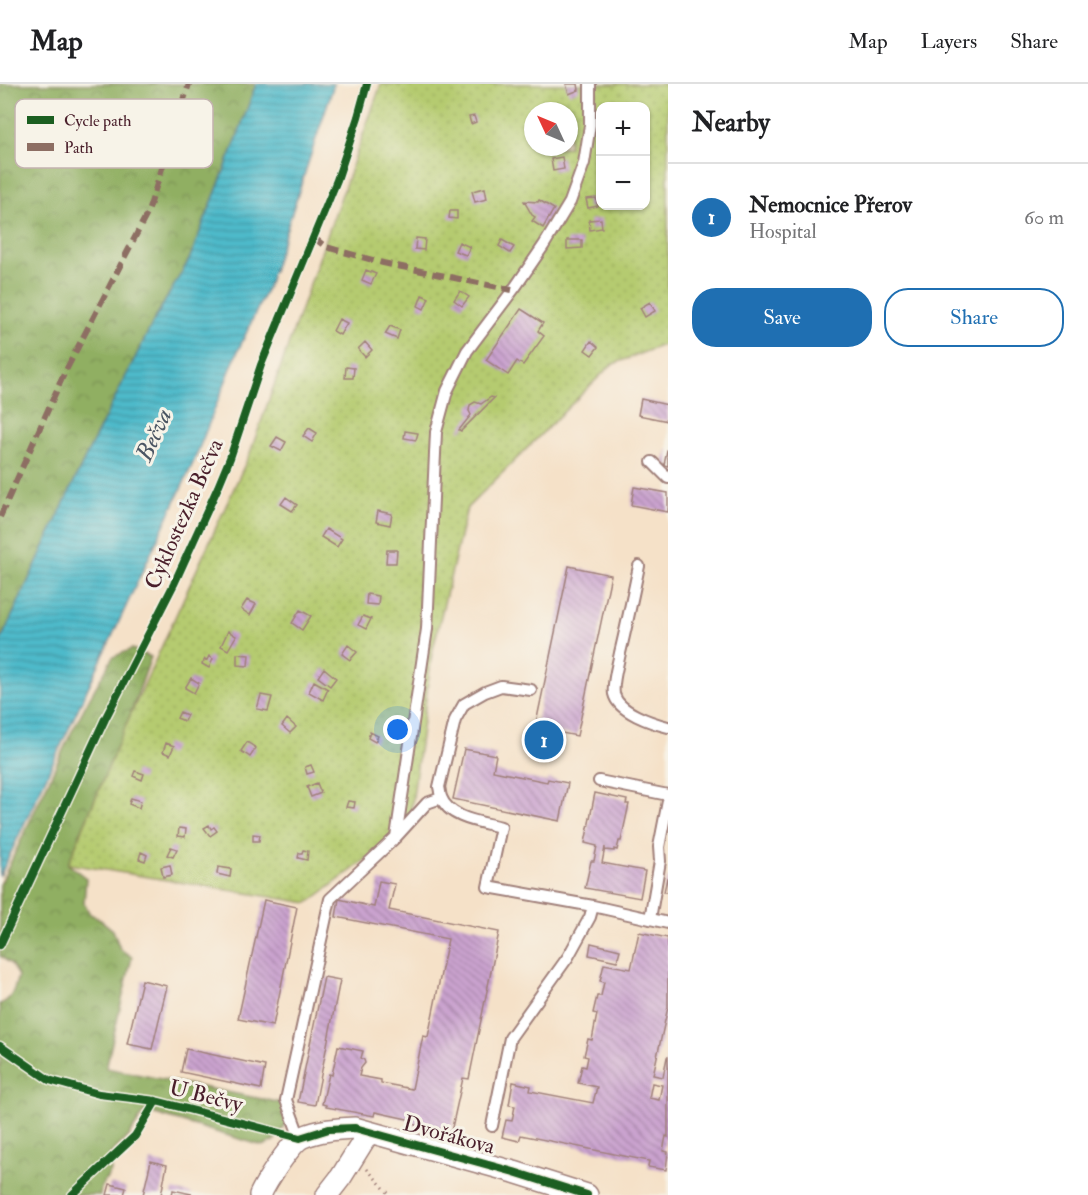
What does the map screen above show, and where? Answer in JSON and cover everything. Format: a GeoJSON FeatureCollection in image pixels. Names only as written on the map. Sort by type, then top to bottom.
{"type":"FeatureCollection","features":[{"type":"Feature","properties":{"kind":"street","name":"Dvořákova"},"geometry":{"type":"LineString","coordinates":[[300,1138],[329,1130],[355,1128],[514,1172],[587,1195]]}},
{"type":"Feature","properties":{"kind":"street"},"geometry":{"type":"LineString","coordinates":[[327,1195],[369,1132]]}},
{"type":"Feature","properties":{"kind":"street"},"geometry":{"type":"LineString","coordinates":[[260,1195],[278,1164],[300,1138]]}},
{"type":"Feature","properties":{"kind":"lane"},"geometry":{"type":"LineString","coordinates":[[396,837],[427,629],[436,432],[447,391],[467,351],[516,286],[570,202],[586,153],[590,125],[590,84]]}},
{"type":"Feature","properties":{"kind":"lane"},"geometry":{"type":"LineString","coordinates":[[652,462],[668,478]]}},
{"type":"Feature","properties":{"kind":"lane"},"geometry":{"type":"LineString","coordinates":[[639,566],[616,672],[614,694],[617,701],[627,710],[668,727]]}},
{"type":"Feature","properties":{"kind":"lane"},"geometry":{"type":"LineString","coordinates":[[531,690],[501,686],[464,704],[455,720],[439,787],[441,798],[456,813],[501,827],[488,887],[593,906],[668,923]]}},
{"type":"Feature","properties":{"kind":"lane"},"geometry":{"type":"LineString","coordinates":[[599,781],[668,795]]}},
{"type":"Feature","properties":{"kind":"lane"},"geometry":{"type":"LineString","coordinates":[[300,1138],[286,1100],[330,899],[396,837],[427,803],[441,798]]}},
{"type":"Feature","properties":{"kind":"lane"},"geometry":{"type":"LineString","coordinates":[[650,919],[660,861],[659,847],[668,801]]}},
{"type":"Feature","properties":{"kind":"lane"},"geometry":{"type":"LineString","coordinates":[[492,1126],[510,1038],[568,957],[590,918],[593,906]]}},
{"type":"Feature","properties":{"kind":"path"},"geometry":{"type":"LineString","coordinates":[[354,1156],[390,1195]]}},
{"type":"Feature","properties":{"kind":"green space"},"geometry":{"type":"Polygon","coordinates":[[[0,84],[256,84],[189,260],[154,320],[84,460],[0,642],[0,84]]]}},
{"type":"Feature","properties":{"kind":"green space"},"geometry":{"type":"Polygon","coordinates":[[[381,84],[668,84],[668,343],[611,365],[467,508],[432,653],[409,827],[308,903],[68,864],[129,718],[250,453],[381,84]]]}},
{"type":"Feature","properties":{"kind":"green space"},"geometry":{"type":"Polygon","coordinates":[[[132,649],[151,657],[129,718],[68,864],[86,878],[84,903],[90,914],[113,930],[120,949],[132,957],[106,1068],[282,1103],[287,1123],[274,1141],[263,1146],[145,1111],[129,1136],[110,1154],[111,1171],[101,1188],[100,1195],[0,1195],[0,1004],[10,996],[18,976],[11,964],[0,956],[0,885],[90,697],[113,657],[132,649]]]}},
{"type":"Feature","properties":{"kind":"water","name":"Bečva"},"geometry":{"type":"Polygon","coordinates":[[[256,84],[334,84],[268,286],[237,353],[194,461],[0,876],[0,642],[84,460],[154,320],[189,260],[256,84]]]}},
{"type":"Feature","properties":{"kind":"building"},"geometry":{"type":"Polygon","coordinates":[[[566,84],[578,84],[579,90],[569,94],[566,84]]]}},
{"type":"Feature","properties":{"kind":"building"},"geometry":{"type":"Polygon","coordinates":[[[474,116],[476,122],[471,124],[469,117],[474,116]]]}},
{"type":"Feature","properties":{"kind":"building"},"geometry":{"type":"Polygon","coordinates":[[[562,157],[564,169],[553,171],[551,159],[562,157]]]}},
{"type":"Feature","properties":{"kind":"building"},"geometry":{"type":"Polygon","coordinates":[[[485,188],[487,199],[475,202],[472,191],[485,188]]]}},
{"type":"Feature","properties":{"kind":"building"},"geometry":{"type":"Polygon","coordinates":[[[596,198],[596,206],[588,208],[586,199],[596,198]]]}},
{"type":"Feature","properties":{"kind":"building"},"geometry":{"type":"Polygon","coordinates":[[[539,200],[554,209],[543,228],[532,221],[535,217],[524,201],[538,202],[539,200]]]}},
{"type":"Feature","properties":{"kind":"building"},"geometry":{"type":"Polygon","coordinates":[[[450,211],[457,211],[457,219],[449,218],[450,211]]]}},
{"type":"Feature","properties":{"kind":"building"},"geometry":{"type":"Polygon","coordinates":[[[601,219],[602,228],[590,230],[589,220],[601,219]]]}},
{"type":"Feature","properties":{"kind":"building"},"geometry":{"type":"Polygon","coordinates":[[[416,238],[425,239],[424,250],[415,249],[416,238]]]}},
{"type":"Feature","properties":{"kind":"building"},"geometry":{"type":"Polygon","coordinates":[[[502,240],[514,247],[510,253],[499,246],[502,240]]]}},
{"type":"Feature","properties":{"kind":"building"},"geometry":{"type":"Polygon","coordinates":[[[567,240],[582,240],[582,248],[567,249],[567,240]]]}},
{"type":"Feature","properties":{"kind":"building"},"geometry":{"type":"Polygon","coordinates":[[[459,242],[470,247],[466,255],[455,251],[459,242]]]}},
{"type":"Feature","properties":{"kind":"building"},"geometry":{"type":"Polygon","coordinates":[[[366,270],[376,274],[371,284],[362,280],[366,270]]]}},
{"type":"Feature","properties":{"kind":"building"},"geometry":{"type":"Polygon","coordinates":[[[460,291],[469,297],[462,306],[454,300],[460,291]]]}},
{"type":"Feature","properties":{"kind":"building"},"geometry":{"type":"Polygon","coordinates":[[[422,295],[429,298],[424,309],[418,306],[422,295]]]}},
{"type":"Feature","properties":{"kind":"building"},"geometry":{"type":"Polygon","coordinates":[[[650,302],[655,311],[645,317],[640,308],[650,302]]]}},
{"type":"Feature","properties":{"kind":"building"},"geometry":{"type":"Polygon","coordinates":[[[521,309],[543,323],[538,331],[544,336],[523,365],[517,361],[508,375],[486,360],[521,309]]]}},
{"type":"Feature","properties":{"kind":"building"},"geometry":{"type":"Polygon","coordinates":[[[339,319],[347,323],[340,335],[333,331],[339,319]]]}},
{"type":"Feature","properties":{"kind":"building"},"geometry":{"type":"Polygon","coordinates":[[[390,326],[400,330],[397,339],[385,334],[390,326]]]}},
{"type":"Feature","properties":{"kind":"building"},"geometry":{"type":"Polygon","coordinates":[[[591,341],[598,347],[592,355],[585,350],[591,341]]]}},
{"type":"Feature","properties":{"kind":"building"},"geometry":{"type":"Polygon","coordinates":[[[365,342],[372,350],[365,357],[358,349],[365,342]]]}},
{"type":"Feature","properties":{"kind":"building"},"geometry":{"type":"Polygon","coordinates":[[[346,367],[354,368],[353,378],[345,378],[346,367]]]}},
{"type":"Feature","properties":{"kind":"building"},"geometry":{"type":"Polygon","coordinates":[[[491,397],[494,398],[461,431],[459,430],[471,415],[470,405],[475,402],[481,404],[491,397]]]}},
{"type":"Feature","properties":{"kind":"building"},"geometry":{"type":"Polygon","coordinates":[[[641,399],[668,405],[668,421],[638,415],[641,399]]]}},
{"type":"Feature","properties":{"kind":"building"},"geometry":{"type":"Polygon","coordinates":[[[309,428],[317,433],[312,442],[303,436],[309,428]]]}},
{"type":"Feature","properties":{"kind":"building"},"geometry":{"type":"Polygon","coordinates":[[[405,431],[418,433],[416,440],[404,438],[405,431]]]}},
{"type":"Feature","properties":{"kind":"building"},"geometry":{"type":"Polygon","coordinates":[[[277,437],[286,442],[281,451],[271,446],[277,437]]]}},
{"type":"Feature","properties":{"kind":"building"},"geometry":{"type":"Polygon","coordinates":[[[668,450],[668,466],[664,465],[668,450]]]}},
{"type":"Feature","properties":{"kind":"building"},"geometry":{"type":"Polygon","coordinates":[[[634,487],[668,493],[668,512],[631,505],[634,487]]]}},
{"type":"Feature","properties":{"kind":"building"},"geometry":{"type":"Polygon","coordinates":[[[286,497],[297,505],[292,511],[281,504],[286,497]]]}},
{"type":"Feature","properties":{"kind":"building"},"geometry":{"type":"Polygon","coordinates":[[[378,511],[392,514],[390,525],[376,522],[378,511]]]}},
{"type":"Feature","properties":{"kind":"building"},"geometry":{"type":"Polygon","coordinates":[[[326,529],[342,539],[337,547],[321,537],[326,529]]]}},
{"type":"Feature","properties":{"kind":"building"},"geometry":{"type":"Polygon","coordinates":[[[387,550],[397,550],[396,563],[386,563],[387,550]]]}},
{"type":"Feature","properties":{"kind":"building"},"geometry":{"type":"Polygon","coordinates":[[[569,566],[611,575],[577,736],[535,728],[569,566]]]}},
{"type":"Feature","properties":{"kind":"building"},"geometry":{"type":"Polygon","coordinates":[[[367,594],[379,596],[378,605],[366,604],[367,594]]]}},
{"type":"Feature","properties":{"kind":"building"},"geometry":{"type":"Polygon","coordinates":[[[247,600],[256,604],[250,615],[241,609],[247,600]]]}},
{"type":"Feature","properties":{"kind":"building"},"geometry":{"type":"Polygon","coordinates":[[[300,610],[311,616],[302,630],[292,623],[300,610]]]}},
{"type":"Feature","properties":{"kind":"building"},"geometry":{"type":"Polygon","coordinates":[[[363,616],[371,619],[366,629],[358,625],[363,616]]]}},
{"type":"Feature","properties":{"kind":"building"},"geometry":{"type":"Polygon","coordinates":[[[228,631],[236,636],[228,650],[221,646],[228,631]]]}},
{"type":"Feature","properties":{"kind":"building"},"geometry":{"type":"Polygon","coordinates":[[[348,645],[357,652],[350,660],[342,654],[348,645]]]}},
{"type":"Feature","properties":{"kind":"building"},"geometry":{"type":"Polygon","coordinates":[[[237,654],[249,655],[248,666],[237,665],[237,654]]]}},
{"type":"Feature","properties":{"kind":"building"},"geometry":{"type":"Polygon","coordinates":[[[209,656],[213,659],[209,668],[202,664],[209,656]]]}},
{"type":"Feature","properties":{"kind":"building"},"geometry":{"type":"Polygon","coordinates":[[[324,668],[336,678],[330,686],[318,677],[324,668]]]}},
{"type":"Feature","properties":{"kind":"building"},"geometry":{"type":"Polygon","coordinates":[[[191,678],[199,683],[194,693],[185,688],[191,678]]]}},
{"type":"Feature","properties":{"kind":"building"},"geometry":{"type":"Polygon","coordinates":[[[314,681],[328,689],[323,700],[309,692],[314,681]]]}},
{"type":"Feature","properties":{"kind":"building"},"geometry":{"type":"Polygon","coordinates":[[[261,695],[272,697],[268,711],[257,709],[261,695]]]}},
{"type":"Feature","properties":{"kind":"building"},"geometry":{"type":"Polygon","coordinates":[[[180,712],[187,715],[184,721],[177,718],[180,712]]]}},
{"type":"Feature","properties":{"kind":"building"},"geometry":{"type":"Polygon","coordinates":[[[287,719],[296,727],[290,733],[282,726],[287,719]]]}},
{"type":"Feature","properties":{"kind":"building"},"geometry":{"type":"Polygon","coordinates":[[[370,732],[378,736],[375,742],[368,738],[370,732]]]}},
{"type":"Feature","properties":{"kind":"building"},"geometry":{"type":"Polygon","coordinates":[[[247,742],[256,748],[250,757],[241,751],[247,742]]]}},
{"type":"Feature","properties":{"kind":"building"},"geometry":{"type":"Polygon","coordinates":[[[166,743],[174,746],[170,755],[163,752],[166,743]]]}},
{"type":"Feature","properties":{"kind":"building"},"geometry":{"type":"Polygon","coordinates":[[[464,749],[496,755],[493,771],[547,782],[548,779],[568,783],[560,821],[453,799],[464,749]]]}},
{"type":"Feature","properties":{"kind":"building"},"geometry":{"type":"Polygon","coordinates":[[[311,765],[314,772],[307,774],[305,767],[311,765]]]}},
{"type":"Feature","properties":{"kind":"building"},"geometry":{"type":"Polygon","coordinates":[[[135,771],[144,774],[142,780],[133,776],[135,771]]]}},
{"type":"Feature","properties":{"kind":"building"},"geometry":{"type":"Polygon","coordinates":[[[317,783],[321,793],[311,797],[307,787],[317,783]]]}},
{"type":"Feature","properties":{"kind":"building"},"geometry":{"type":"Polygon","coordinates":[[[595,793],[627,800],[626,804],[629,804],[617,850],[605,850],[605,847],[602,863],[645,871],[640,898],[585,888],[597,846],[585,843],[595,793]]]}},
{"type":"Feature","properties":{"kind":"building"},"geometry":{"type":"Polygon","coordinates":[[[131,798],[141,801],[139,808],[129,804],[131,798]]]}},
{"type":"Feature","properties":{"kind":"building"},"geometry":{"type":"Polygon","coordinates":[[[348,801],[355,802],[354,808],[346,807],[348,801]]]}},
{"type":"Feature","properties":{"kind":"building"},"geometry":{"type":"Polygon","coordinates":[[[209,825],[211,829],[214,827],[217,831],[210,836],[204,828],[209,825]]]}},
{"type":"Feature","properties":{"kind":"building"},"geometry":{"type":"Polygon","coordinates":[[[179,828],[186,829],[185,837],[178,836],[179,828]]]}},
{"type":"Feature","properties":{"kind":"building"},"geometry":{"type":"Polygon","coordinates":[[[253,834],[260,835],[259,841],[253,841],[253,834]]]}},
{"type":"Feature","properties":{"kind":"building"},"geometry":{"type":"Polygon","coordinates":[[[171,847],[177,849],[173,857],[167,855],[171,847]]]}},
{"type":"Feature","properties":{"kind":"building"},"geometry":{"type":"Polygon","coordinates":[[[303,850],[308,851],[307,860],[298,858],[299,853],[303,850]]]}},
{"type":"Feature","properties":{"kind":"building"},"geometry":{"type":"Polygon","coordinates":[[[141,852],[147,855],[145,861],[139,859],[141,852]]]}},
{"type":"Feature","properties":{"kind":"building"},"geometry":{"type":"Polygon","coordinates":[[[170,865],[172,875],[163,877],[161,867],[170,865]]]}},
{"type":"Feature","properties":{"kind":"building"},"geometry":{"type":"Polygon","coordinates":[[[218,867],[231,869],[230,877],[217,874],[218,867]]]}},
{"type":"Feature","properties":{"kind":"building"},"geometry":{"type":"Polygon","coordinates":[[[667,878],[668,892],[664,892],[667,878]]]}},
{"type":"Feature","properties":{"kind":"building"},"geometry":{"type":"Polygon","coordinates":[[[379,881],[395,884],[389,910],[499,932],[469,1079],[463,1078],[451,1132],[411,1124],[412,1120],[375,1112],[374,1116],[326,1107],[322,1104],[329,1074],[332,1075],[338,1046],[363,1051],[361,1058],[365,1063],[359,1076],[412,1089],[423,1036],[428,1037],[448,939],[336,917],[339,899],[374,907],[379,881]]]}},
{"type":"Feature","properties":{"kind":"building"},"geometry":{"type":"Polygon","coordinates":[[[264,900],[297,907],[273,1026],[238,1019],[264,900]]]}},
{"type":"Feature","properties":{"kind":"building"},"geometry":{"type":"Polygon","coordinates":[[[639,932],[668,938],[668,1007],[653,1075],[663,1077],[668,1057],[668,1137],[666,1136],[663,1151],[668,1152],[666,1170],[648,1167],[649,1161],[521,1135],[519,1141],[502,1137],[506,1120],[512,1121],[515,1106],[509,1105],[513,1082],[531,1086],[530,1091],[593,1103],[597,1087],[578,1083],[582,1066],[586,1067],[588,1057],[584,1056],[588,1039],[592,1040],[597,1014],[593,1013],[597,996],[601,996],[604,982],[600,981],[604,964],[631,969],[639,932]],[[652,1083],[649,1098],[659,1100],[662,1085],[652,1083]]]}},
{"type":"Feature","properties":{"kind":"building"},"geometry":{"type":"Polygon","coordinates":[[[591,943],[620,950],[617,961],[589,955],[591,943]]]}},
{"type":"Feature","properties":{"kind":"building"},"geometry":{"type":"Polygon","coordinates":[[[324,977],[340,980],[315,1105],[298,1102],[324,977]]]}},
{"type":"Feature","properties":{"kind":"building"},"geometry":{"type":"Polygon","coordinates":[[[142,980],[167,986],[152,1049],[127,1044],[142,980]]]}},
{"type":"Feature","properties":{"kind":"building"},"geometry":{"type":"Polygon","coordinates":[[[186,1049],[265,1066],[261,1089],[181,1072],[186,1049]]]}},
{"type":"Feature","properties":{"kind":"building"},"geometry":{"type":"Polygon","coordinates":[[[151,1161],[167,1165],[161,1195],[143,1195],[151,1161]]]}},
{"type":"Feature","properties":{"kind":"building"},"geometry":{"type":"Polygon","coordinates":[[[110,1184],[126,1188],[124,1195],[107,1195],[110,1184]]]}},
{"type":"Feature","properties":{"kind":"building"},"geometry":{"type":"Polygon","coordinates":[[[173,1190],[192,1194],[192,1195],[172,1195],[173,1190]]]}},
{"type":"Feature","properties":{"kind":"marked path"},"geometry":{"type":"LineString","coordinates":[[184,99],[189,84]]}},
{"type":"Feature","properties":{"kind":"marked path"},"geometry":{"type":"LineString","coordinates":[[0,517],[64,374],[148,212],[162,168]]}},
{"type":"Feature","properties":{"kind":"marked path"},"geometry":{"type":"LineString","coordinates":[[313,237],[326,247],[383,263],[512,290]]}},
{"type":"Feature","properties":{"kind":"cycle path","name":"Cyklostezka Bečva"},"geometry":{"type":"LineString","coordinates":[[0,945],[105,719],[174,584],[218,487],[261,365],[337,180],[367,84]]}},
{"type":"Feature","properties":{"kind":"cycle path","name":"U Bečvy"},"geometry":{"type":"LineString","coordinates":[[0,1046],[49,1080],[99,1094],[156,1101],[300,1138],[329,1129],[355,1128],[514,1172],[587,1195]]}},
{"type":"Feature","properties":{"kind":"cycle path","name":"U Bečvy"},"geometry":{"type":"LineString","coordinates":[[72,1195],[135,1136],[156,1101]]}},
{"type":"Feature","properties":{"kind":"place","name":"Nemocnice Přerov"},"geometry":{"type":"Point","coordinates":[544,740]}}]}
